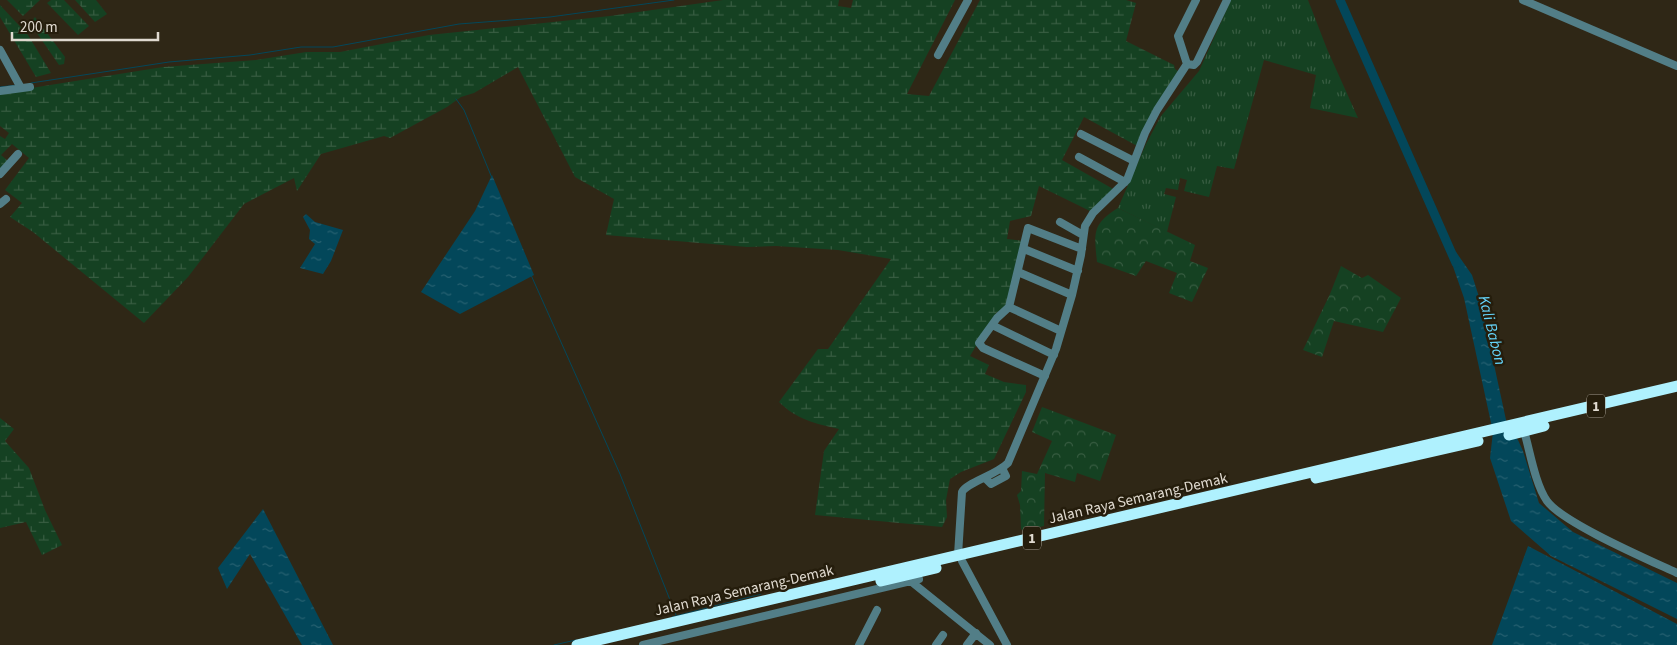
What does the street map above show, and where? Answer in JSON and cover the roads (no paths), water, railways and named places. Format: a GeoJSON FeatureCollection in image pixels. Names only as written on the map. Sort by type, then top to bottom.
{"type":"FeatureCollection","features":[{"type":"Feature","properties":{"kind":"highway","name":"Jalan Raya Semarang-Demak"},"geometry":{"type":"LineString","coordinates":[[1519,430],[1677,386]]}},
{"type":"Feature","properties":{"kind":"highway","name":"Jalan Raya Semarang-Demak"},"geometry":{"type":"LineString","coordinates":[[577,645],[598,643],[1488,436],[1677,394]]}},
{"type":"Feature","properties":{"kind":"highway","name":"Jalan Raya Semarang-Demak"},"geometry":{"type":"LineString","coordinates":[[609,645],[877,578],[908,579],[960,558]]}},
{"type":"Feature","properties":{"kind":"street"},"geometry":{"type":"LineString","coordinates":[[938,55],[968,0]]}},
{"type":"Feature","properties":{"kind":"street"},"geometry":{"type":"LineString","coordinates":[[1187,64],[1178,36],[1196,0]]}},
{"type":"Feature","properties":{"kind":"street"},"geometry":{"type":"LineString","coordinates":[[1187,64],[1194,65],[1198,62],[1227,0]]}},
{"type":"Feature","properties":{"kind":"street"},"geometry":{"type":"LineString","coordinates":[[1523,0],[1677,66]]}},
{"type":"Feature","properties":{"kind":"street"},"geometry":{"type":"LineString","coordinates":[[0,50],[21,88]]}},
{"type":"Feature","properties":{"kind":"street"},"geometry":{"type":"LineString","coordinates":[[1007,645],[960,558],[962,492],[967,485],[985,478],[1008,463],[1054,355],[1078,271],[1084,226],[1092,213],[1125,182],[1157,110],[1187,64]]}},
{"type":"Feature","properties":{"kind":"street"},"geometry":{"type":"LineString","coordinates":[[0,91],[30,88]]}},
{"type":"Feature","properties":{"kind":"street"},"geometry":{"type":"LineString","coordinates":[[1081,134],[1134,161]]}},
{"type":"Feature","properties":{"kind":"street"},"geometry":{"type":"LineString","coordinates":[[0,174],[18,154]]}},
{"type":"Feature","properties":{"kind":"street"},"geometry":{"type":"LineString","coordinates":[[1079,157],[1125,182]]}},
{"type":"Feature","properties":{"kind":"street"},"geometry":{"type":"LineString","coordinates":[[1060,222],[1083,234]]}},
{"type":"Feature","properties":{"kind":"street"},"geometry":{"type":"LineString","coordinates":[[1044,376],[980,345],[980,341],[1009,307],[1029,228],[1082,249]]}},
{"type":"Feature","properties":{"kind":"street"},"geometry":{"type":"LineString","coordinates":[[1024,249],[1078,271]]}},
{"type":"Feature","properties":{"kind":"street"},"geometry":{"type":"LineString","coordinates":[[1018,272],[1072,295]]}},
{"type":"Feature","properties":{"kind":"street"},"geometry":{"type":"LineString","coordinates":[[1009,307],[1061,331]]}},
{"type":"Feature","properties":{"kind":"street"},"geometry":{"type":"LineString","coordinates":[[992,325],[1054,355]]}},
{"type":"Feature","properties":{"kind":"street"},"geometry":{"type":"LineString","coordinates":[[1519,430],[1542,490],[1555,509],[1635,554],[1677,573]]}},
{"type":"Feature","properties":{"kind":"street"},"geometry":{"type":"LineString","coordinates":[[919,576],[923,590]]}},
{"type":"Feature","properties":{"kind":"street"},"geometry":{"type":"LineString","coordinates":[[643,645],[908,579],[974,635],[990,645]]}},
{"type":"Feature","properties":{"kind":"street"},"geometry":{"type":"LineString","coordinates":[[859,645],[877,610]]}},
{"type":"Feature","properties":{"kind":"street"},"geometry":{"type":"LineString","coordinates":[[936,645],[943,635]]}},
{"type":"Feature","properties":{"kind":"street"},"geometry":{"type":"LineString","coordinates":[[967,645],[974,635]]}},
{"type":"Feature","properties":{"kind":"water"},"geometry":{"type":"Polygon","coordinates":[[[492,175],[534,275],[460,314],[421,292],[475,211],[492,175]]]}},
{"type":"Feature","properties":{"kind":"water"},"geometry":{"type":"Polygon","coordinates":[[[306,214],[315,222],[343,230],[331,261],[323,274],[300,268],[315,244],[309,239],[310,230],[303,217],[306,214]]]}},
{"type":"Feature","properties":{"kind":"water"},"geometry":{"type":"Polygon","coordinates":[[[1456,252],[1472,275],[1480,300],[1508,429],[1518,440],[1523,451],[1539,503],[1573,532],[1677,583],[1677,619],[1551,556],[1511,521],[1490,458],[1493,432],[1464,298],[1449,255],[1456,252]]]}},
{"type":"Feature","properties":{"kind":"water"},"geometry":{"type":"Polygon","coordinates":[[[263,509],[333,645],[302,645],[250,554],[227,589],[218,568],[263,509]]]}},
{"type":"Feature","properties":{"kind":"water"},"geometry":{"type":"Polygon","coordinates":[[[1528,546],[1677,624],[1677,645],[1492,645],[1528,546]]]}},
{"type":"Feature","properties":{"kind":"waterway"},"geometry":{"type":"LineString","coordinates":[[31,83],[169,62],[250,55],[301,47],[333,47],[459,24],[550,17],[674,0]]}},
{"type":"Feature","properties":{"kind":"waterway","name":"Kali Babon"},"geometry":{"type":"LineString","coordinates":[[1340,0],[1456,263]]}},
{"type":"Feature","properties":{"kind":"waterway"},"geometry":{"type":"LineString","coordinates":[[0,87],[17,85]]}},
{"type":"Feature","properties":{"kind":"waterway"},"geometry":{"type":"LineString","coordinates":[[456,99],[464,110],[492,178]]}},
{"type":"Feature","properties":{"kind":"waterway"},"geometry":{"type":"LineString","coordinates":[[531,275],[620,474],[676,615]]}},
{"type":"Feature","properties":{"kind":"waterway"},"geometry":{"type":"LineString","coordinates":[[672,617],[761,594]]}},
{"type":"Feature","properties":{"kind":"waterway"},"geometry":{"type":"LineString","coordinates":[[554,645],[576,640]]}}]}
